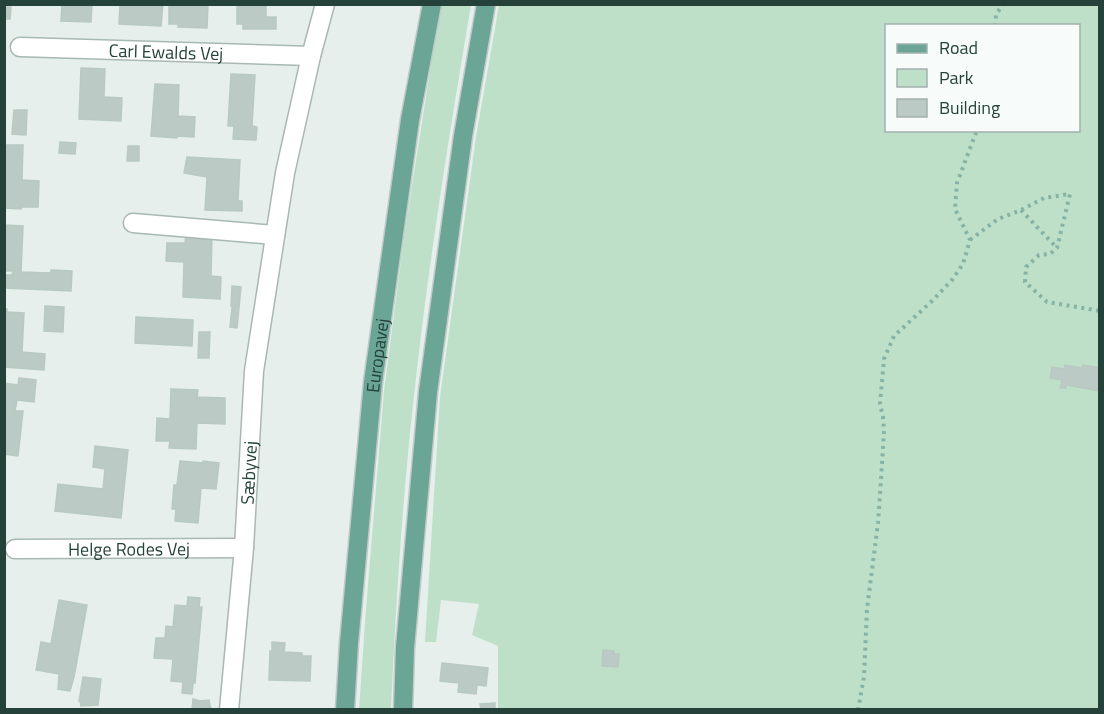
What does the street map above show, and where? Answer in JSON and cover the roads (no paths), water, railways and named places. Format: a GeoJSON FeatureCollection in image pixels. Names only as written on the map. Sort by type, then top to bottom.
{"type":"FeatureCollection","features":[{"type":"Feature","properties":{"kind":"main road","name":"Europavej"},"geometry":{"type":"LineString","coordinates":[[345,710],[373,382],[410,120],[432,4]]}},
{"type":"Feature","properties":{"kind":"main road"},"geometry":{"type":"LineString","coordinates":[[403,710],[405,648],[428,392],[463,136],[486,4]]}},
{"type":"Feature","properties":{"kind":"street","name":"Sæbyvej"},"geometry":{"type":"LineString","coordinates":[[229,710],[244,548],[254,371],[285,173],[325,4]]}},
{"type":"Feature","properties":{"kind":"street","name":"Carl Ewalds Vej"},"geometry":{"type":"LineString","coordinates":[[20,47],[311,56]]}},
{"type":"Feature","properties":{"kind":"street"},"geometry":{"type":"LineString","coordinates":[[133,223],[275,235]]}},
{"type":"Feature","properties":{"kind":"street","name":"Helge Rodes Vej"},"geometry":{"type":"LineString","coordinates":[[15,549],[244,548]]}}]}
